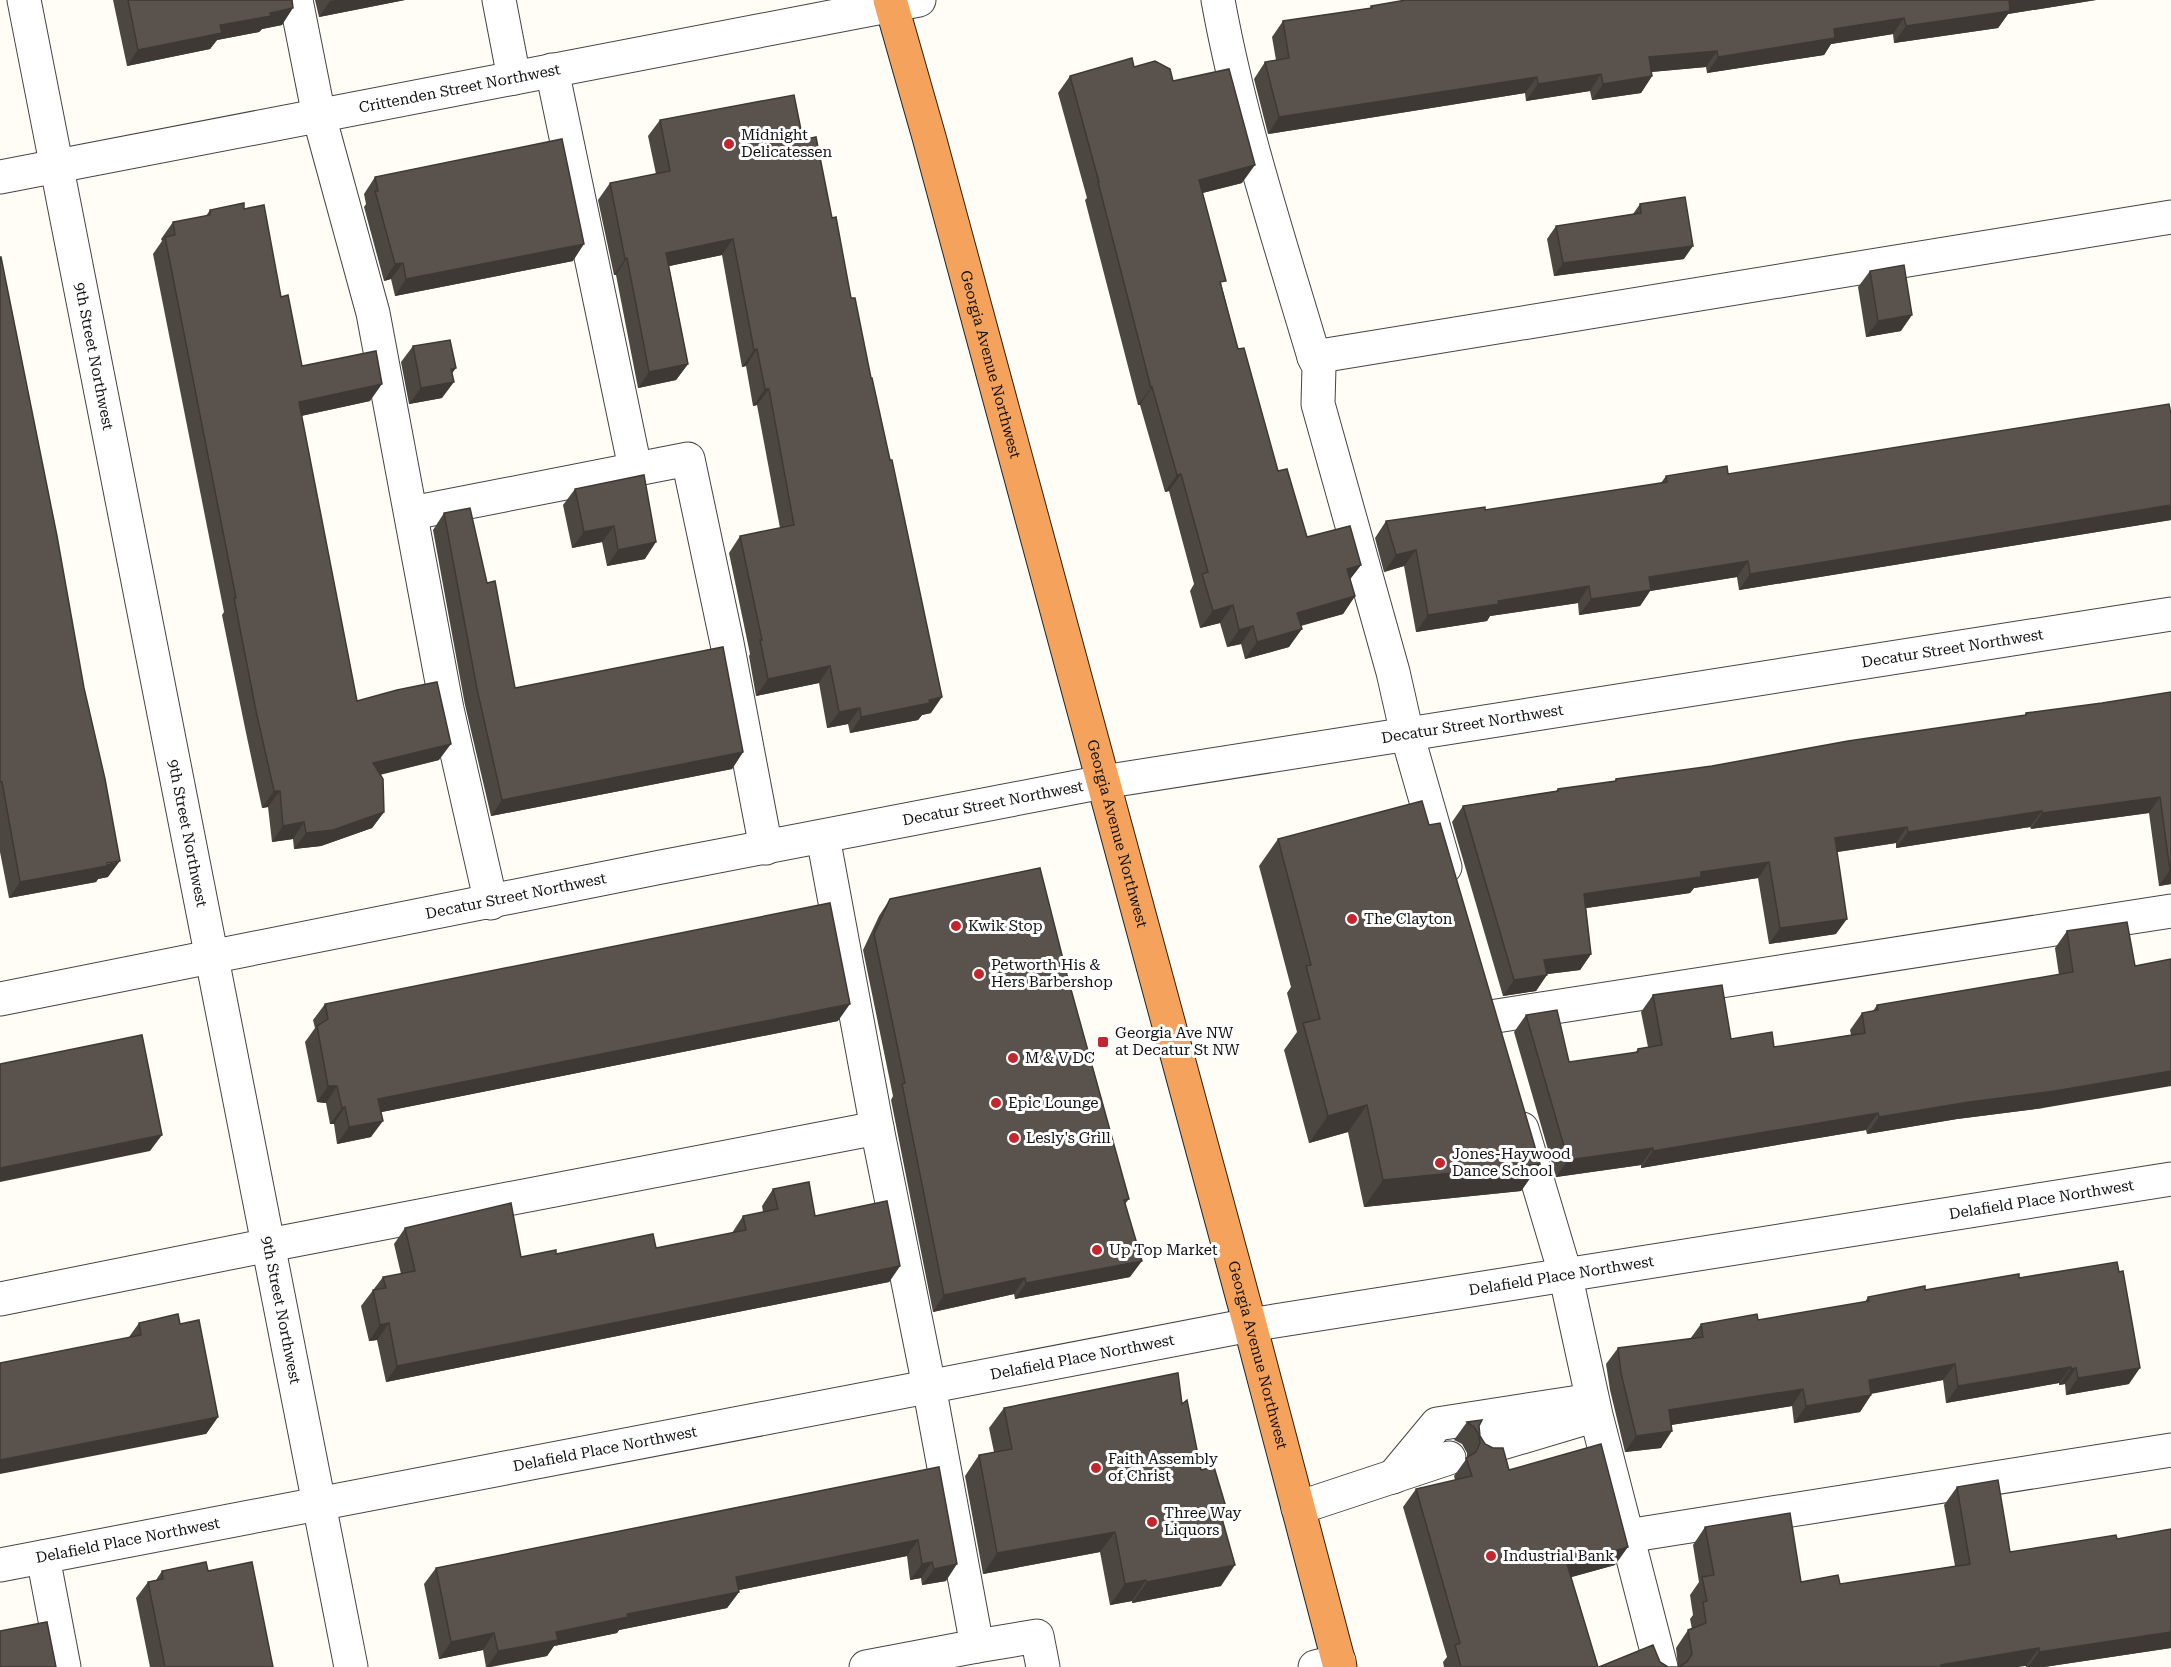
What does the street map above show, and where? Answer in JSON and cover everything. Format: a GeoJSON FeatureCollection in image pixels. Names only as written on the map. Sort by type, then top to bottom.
{"type":"FeatureCollection","features":[{"type":"Feature","properties":{"kind":"highway","name":"Georgia Avenue Northwest"},"geometry":{"type":"LineString","coordinates":[[900,2],[932,148],[1298,1508],[1331,1665]]}},
{"type":"Feature","properties":{"kind":"street","name":"9th Street Northwest"},"geometry":{"type":"LineString","coordinates":[[24,0],[351,1667]]}},
{"type":"Feature","properties":{"kind":"street"},"geometry":{"type":"LineString","coordinates":[[296,0],[319,116],[373,313],[447,709],[490,903]]}},
{"type":"Feature","properties":{"kind":"street"},"geometry":{"type":"LineString","coordinates":[[499,0],[514,78]]}},
{"type":"Feature","properties":{"kind":"street"},"geometry":{"type":"LineString","coordinates":[[1218,0],[1227,51],[1246,123],[1314,357],[1319,367],[1318,404],[1393,672],[1407,734],[1453,893]]}},
{"type":"Feature","properties":{"kind":"street","name":"Crittenden Street Northwest"},"geometry":{"type":"LineString","coordinates":[[0,177],[900,2]]}},
{"type":"Feature","properties":{"kind":"street"},"geometry":{"type":"LineString","coordinates":[[552,70],[635,468]]}},
{"type":"Feature","properties":{"kind":"street"},"geometry":{"type":"LineString","coordinates":[[1314,357],[2171,217]]}},
{"type":"Feature","properties":{"kind":"street"},"geometry":{"type":"LineString","coordinates":[[412,513],[688,459],[728,643],[766,848]]}},
{"type":"Feature","properties":{"kind":"street","name":"Decatur Street Northwest"},"geometry":{"type":"LineString","coordinates":[[0,999],[490,903],[656,868],[1103,782],[2171,614]]}},
{"type":"Feature","properties":{"kind":"street"},"geometry":{"type":"LineString","coordinates":[[823,837],[977,1646]]}},
{"type":"Feature","properties":{"kind":"street"},"geometry":{"type":"LineString","coordinates":[[1480,984],[1493,1029],[2171,911]]}},
{"type":"Feature","properties":{"kind":"street"},"geometry":{"type":"LineString","coordinates":[[1513,1098],[1565,1273],[1596,1417],[1661,1667]]}},
{"type":"Feature","properties":{"kind":"street"},"geometry":{"type":"LineString","coordinates":[[0,1299],[877,1128]]}},
{"type":"Feature","properties":{"kind":"street","name":"Delafield Place Northwest"},"geometry":{"type":"LineString","coordinates":[[0,1565],[1250,1325],[1565,1273],[2171,1179]]}},
{"type":"Feature","properties":{"kind":"street"},"geometry":{"type":"LineString","coordinates":[[1487,1456],[1596,1417]]}},
{"type":"Feature","properties":{"kind":"street"},"geometry":{"type":"LineString","coordinates":[[1393,1477],[1437,1424],[1596,1417]]}},
{"type":"Feature","properties":{"kind":"street"},"geometry":{"type":"LineString","coordinates":[[1627,1536],[2171,1450]]}},
{"type":"Feature","properties":{"kind":"street"},"geometry":{"type":"LineString","coordinates":[[1298,1508],[1393,1477],[1452,1465]]}},
{"type":"Feature","properties":{"kind":"street"},"geometry":{"type":"LineString","coordinates":[[43,1557],[64,1667]]}},
{"type":"Feature","properties":{"kind":"street"},"geometry":{"type":"LineString","coordinates":[[866,1667],[1037,1636],[1043,1667]]}},
{"type":"Feature","properties":{"kind":"building"},"geometry":{"type":"Polygon","coordinates":[[[128,0],[292,0],[293,8],[270,13],[271,16],[220,25],[222,33],[138,50],[128,0]]]}},
{"type":"Feature","properties":{"kind":"building"},"geometry":{"type":"Polygon","coordinates":[[[1406,0],[2009,0],[2010,11],[1906,26],[1904,18],[1834,29],[1835,38],[1718,57],[1717,51],[1649,57],[1652,76],[1603,84],[1601,74],[1538,84],[1537,77],[1279,117],[1265,62],[1289,58],[1283,21],[1372,8],[1371,6],[1406,0]]]}},
{"type":"Feature","properties":{"kind":"building"},"geometry":{"type":"Polygon","coordinates":[[[1132,58],[1134,67],[1155,61],[1170,69],[1173,81],[1229,69],[1255,165],[1199,180],[1226,281],[1220,282],[1238,349],[1244,348],[1278,471],[1287,469],[1307,537],[1350,526],[1361,565],[1347,569],[1355,596],[1297,613],[1302,629],[1257,642],[1253,626],[1239,630],[1233,605],[1213,611],[1202,574],[1208,572],[1181,474],[1177,475],[1151,388],[1070,76],[1132,58]]]}},
{"type":"Feature","properties":{"kind":"building"},"geometry":{"type":"Polygon","coordinates":[[[794,95],[803,140],[816,137],[832,218],[836,217],[851,298],[855,298],[871,378],[890,460],[892,460],[942,697],[929,700],[930,703],[861,717],[860,708],[839,712],[830,666],[768,679],[740,536],[794,525],[769,389],[765,389],[757,349],[754,350],[733,239],[666,253],[688,364],[649,372],[610,183],[670,171],[660,120],[794,95]]]}},
{"type":"Feature","properties":{"kind":"building"},"geometry":{"type":"Polygon","coordinates":[[[562,139],[584,244],[406,279],[403,263],[395,264],[375,191],[378,191],[375,177],[562,139]]]}},
{"type":"Feature","properties":{"kind":"building"},"geometry":{"type":"Polygon","coordinates":[[[1685,197],[1693,246],[1563,263],[1556,226],[1641,213],[1640,204],[1685,197]]]}},
{"type":"Feature","properties":{"kind":"building"},"geometry":{"type":"Polygon","coordinates":[[[244,203],[244,209],[264,205],[281,297],[288,295],[302,366],[376,351],[382,384],[299,402],[357,701],[437,682],[451,744],[373,763],[383,779],[384,812],[333,830],[306,833],[304,822],[283,826],[280,791],[274,791],[256,711],[165,237],[175,235],[173,222],[210,215],[210,210],[244,203]]]}},
{"type":"Feature","properties":{"kind":"building"},"geometry":{"type":"Polygon","coordinates":[[[0,257],[120,861],[107,863],[107,866],[20,882],[2,782],[0,782],[0,257]]]}},
{"type":"Feature","properties":{"kind":"building"},"geometry":{"type":"Polygon","coordinates":[[[1904,265],[1912,315],[1878,321],[1870,271],[1904,265]]]}},
{"type":"Feature","properties":{"kind":"building"},"geometry":{"type":"Polygon","coordinates":[[[450,340],[456,368],[451,369],[454,382],[421,388],[413,346],[450,340]]]}},
{"type":"Feature","properties":{"kind":"building"},"geometry":{"type":"Polygon","coordinates":[[[2169,404],[2171,414],[2171,505],[1750,574],[1748,561],[1649,577],[1651,590],[1591,599],[1589,586],[1428,615],[1416,550],[1396,555],[1386,521],[1485,507],[1485,510],[1667,482],[1666,476],[1727,466],[1728,474],[2169,404]]]}},
{"type":"Feature","properties":{"kind":"building"},"geometry":{"type":"Polygon","coordinates":[[[644,475],[656,542],[618,550],[614,526],[584,532],[575,489],[644,475]]]}},
{"type":"Feature","properties":{"kind":"building"},"geometry":{"type":"Polygon","coordinates":[[[470,508],[487,583],[495,581],[515,688],[723,647],[743,752],[502,800],[477,689],[444,513],[470,508]]]}},
{"type":"Feature","properties":{"kind":"building"},"geometry":{"type":"Polygon","coordinates":[[[2171,692],[2171,870],[2160,797],[2042,813],[2042,811],[1908,832],[1907,827],[1835,838],[1847,919],[1780,928],[1769,862],[1701,872],[1701,877],[1584,894],[1591,954],[1544,960],[1547,975],[1514,980],[1463,806],[1616,781],[1616,779],[1712,766],[1848,741],[2171,692]]]}},
{"type":"Feature","properties":{"kind":"building"},"geometry":{"type":"Polygon","coordinates":[[[1422,801],[1429,825],[1440,823],[1540,1164],[1383,1180],[1367,1105],[1328,1116],[1303,1023],[1320,1019],[1306,966],[1311,965],[1278,839],[1422,801]]]}},
{"type":"Feature","properties":{"kind":"building"},"geometry":{"type":"Polygon","coordinates":[[[1040,868],[1129,1199],[1124,1200],[1142,1261],[1026,1283],[1025,1278],[944,1295],[902,1084],[905,1083],[874,934],[890,899],[1040,868]]]}},
{"type":"Feature","properties":{"kind":"building"},"geometry":{"type":"Polygon","coordinates":[[[830,903],[850,1004],[378,1099],[383,1121],[349,1127],[337,1086],[328,1086],[317,1026],[328,1019],[325,1004],[830,903]]]}},
{"type":"Feature","properties":{"kind":"building"},"geometry":{"type":"Polygon","coordinates":[[[2127,922],[2135,966],[2171,959],[2171,1071],[2055,1091],[1879,1117],[1878,1113],[1653,1151],[1653,1148],[1568,1160],[1526,1015],[1557,1010],[1569,1062],[1638,1052],[1638,1049],[1662,1045],[1653,995],[1722,985],[1731,1039],[1772,1032],[1774,1047],[1865,1033],[1862,1013],[1878,1010],[1877,1005],[2073,972],[2067,931],[2127,922]]]}},
{"type":"Feature","properties":{"kind":"building"},"geometry":{"type":"Polygon","coordinates":[[[142,1035],[162,1135],[0,1168],[0,1064],[142,1035]]]}},
{"type":"Feature","properties":{"kind":"building"},"geometry":{"type":"Polygon","coordinates":[[[809,1182],[815,1216],[887,1201],[900,1266],[397,1366],[389,1323],[380,1325],[373,1290],[386,1288],[383,1277],[415,1271],[405,1228],[511,1203],[521,1257],[556,1250],[556,1254],[653,1234],[656,1248],[746,1230],[743,1216],[778,1209],[773,1189],[809,1182]]]}},
{"type":"Feature","properties":{"kind":"building"},"geometry":{"type":"Polygon","coordinates":[[[2117,1262],[2119,1272],[2123,1271],[2140,1368],[2078,1378],[2076,1368],[2071,1369],[2071,1367],[1958,1386],[1955,1364],[1869,1380],[1871,1395],[1806,1406],[1803,1389],[1669,1410],[1672,1431],[1636,1436],[1621,1373],[1618,1348],[1703,1337],[1701,1324],[1757,1314],[1758,1320],[1869,1301],[1868,1297],[1925,1286],[1925,1290],[2019,1274],[2019,1278],[2117,1262]]]}},
{"type":"Feature","properties":{"kind":"building"},"geometry":{"type":"Polygon","coordinates":[[[178,1314],[180,1324],[199,1320],[218,1417],[0,1460],[0,1363],[141,1335],[139,1323],[178,1314]]]}},
{"type":"Feature","properties":{"kind":"building"},"geometry":{"type":"Polygon","coordinates":[[[1178,1373],[1182,1404],[1187,1400],[1201,1470],[1214,1467],[1228,1514],[1221,1515],[1235,1565],[1125,1584],[1115,1532],[997,1553],[979,1455],[1012,1449],[1004,1408],[1178,1373]]]}},
{"type":"Feature","properties":{"kind":"building"},"geometry":{"type":"Polygon","coordinates":[[[1482,1420],[1479,1426],[1480,1436],[1485,1444],[1493,1448],[1503,1448],[1509,1470],[1601,1444],[1628,1547],[1567,1564],[1598,1667],[1461,1667],[1455,1645],[1460,1643],[1416,1489],[1472,1476],[1466,1458],[1476,1452],[1480,1443],[1479,1435],[1467,1422],[1482,1420]]]}},
{"type":"Feature","properties":{"kind":"building"},"geometry":{"type":"Polygon","coordinates":[[[939,1467],[957,1564],[934,1569],[932,1562],[922,1564],[918,1540],[736,1577],[739,1592],[627,1614],[628,1617],[556,1632],[558,1640],[498,1651],[494,1633],[451,1642],[436,1568],[939,1467]]]}},
{"type":"Feature","properties":{"kind":"building"},"geometry":{"type":"Polygon","coordinates":[[[1998,1480],[2010,1552],[2116,1535],[2117,1539],[2171,1529],[2171,1632],[2039,1652],[2039,1648],[1941,1665],[1941,1667],[1679,1667],[1687,1662],[1692,1654],[1688,1630],[1706,1623],[1703,1602],[1707,1601],[1702,1577],[1714,1575],[1705,1527],[1790,1513],[1801,1582],[1838,1575],[1840,1584],[1970,1564],[1957,1487],[1998,1480]]]}},
{"type":"Feature","properties":{"kind":"building"},"geometry":{"type":"Polygon","coordinates":[[[206,1562],[208,1571],[252,1562],[273,1667],[165,1667],[148,1582],[163,1579],[162,1571],[206,1562]]]}},
{"type":"Feature","properties":{"kind":"building"},"geometry":{"type":"Polygon","coordinates":[[[47,1622],[56,1667],[0,1667],[0,1631],[47,1622]]]}},
{"type":"Feature","properties":{"kind":"building"},"geometry":{"type":"Polygon","coordinates":[[[1653,1645],[1660,1662],[1668,1667],[1599,1667],[1653,1645]]]}},
{"type":"Feature","properties":{"kind":"place","name":"Midnight Delicatessen"},"geometry":{"type":"Point","coordinates":[729,144]}},
{"type":"Feature","properties":{"kind":"place","name":"The Clayton"},"geometry":{"type":"Point","coordinates":[1352,919]}},
{"type":"Feature","properties":{"kind":"place","name":"Kwik Stop"},"geometry":{"type":"Point","coordinates":[956,926]}},
{"type":"Feature","properties":{"kind":"place","name":"Petworth His & Hers Barbershop"},"geometry":{"type":"Point","coordinates":[979,974]}},
{"type":"Feature","properties":{"kind":"place","name":"Georgia Ave NW at Decatur St NW"},"geometry":{"type":"Point","coordinates":[1103,1042]}},
{"type":"Feature","properties":{"kind":"place","name":"M & V DC"},"geometry":{"type":"Point","coordinates":[1013,1058]}},
{"type":"Feature","properties":{"kind":"place","name":"Epic Lounge"},"geometry":{"type":"Point","coordinates":[996,1103]}},
{"type":"Feature","properties":{"kind":"place","name":"Lesly's Grill"},"geometry":{"type":"Point","coordinates":[1014,1138]}},
{"type":"Feature","properties":{"kind":"place","name":"Jones-Haywood Dance School"},"geometry":{"type":"Point","coordinates":[1440,1163]}},
{"type":"Feature","properties":{"kind":"place","name":"Up Top Market"},"geometry":{"type":"Point","coordinates":[1097,1250]}},
{"type":"Feature","properties":{"kind":"place","name":"Faith Assembly of Christ"},"geometry":{"type":"Point","coordinates":[1096,1468]}},
{"type":"Feature","properties":{"kind":"place","name":"Three Way Liquors"},"geometry":{"type":"Point","coordinates":[1152,1522]}},
{"type":"Feature","properties":{"kind":"place","name":"Industrial Bank"},"geometry":{"type":"Point","coordinates":[1491,1556]}}]}
